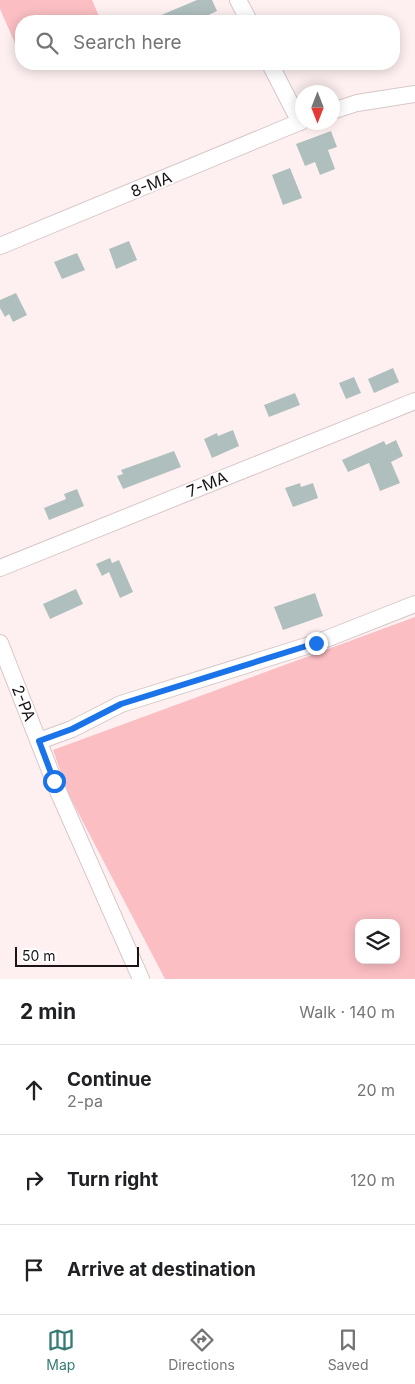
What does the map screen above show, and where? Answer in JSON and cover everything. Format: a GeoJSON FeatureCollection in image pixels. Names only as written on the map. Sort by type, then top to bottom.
{"type":"FeatureCollection","features":[{"type":"Feature","properties":{"kind":"street"},"geometry":{"type":"LineString","coordinates":[[238,0],[246,15]]}},
{"type":"Feature","properties":{"kind":"street"},"geometry":{"type":"LineString","coordinates":[[273,70],[295,111]]}},
{"type":"Feature","properties":{"kind":"street"},"geometry":{"type":"LineString","coordinates":[[340,109],[357,104],[415,94]]}},
{"type":"Feature","properties":{"kind":"street","name":"8-МА"},"geometry":{"type":"LineString","coordinates":[[0,246],[295,124]]}},
{"type":"Feature","properties":{"kind":"street","name":"7-МА"},"geometry":{"type":"LineString","coordinates":[[0,568],[415,401]]}},
{"type":"Feature","properties":{"kind":"street"},"geometry":{"type":"LineString","coordinates":[[39,741],[72,729],[121,704],[316,643],[415,604]]}},
{"type":"Feature","properties":{"kind":"street","name":"2-РА"},"geometry":{"type":"LineString","coordinates":[[0,643],[58,791],[140,979]]}},
{"type":"Feature","properties":{"kind":"shaded area"},"geometry":{"type":"Polygon","coordinates":[[[0,0],[92,0],[98,15],[15,15],[15,43],[0,9],[0,0]]]}},
{"type":"Feature","properties":{"kind":"shaded area"},"geometry":{"type":"Polygon","coordinates":[[[415,617],[415,979],[165,979],[69,795],[53,750],[415,617]]]}},
{"type":"Feature","properties":{"kind":"building"},"geometry":{"type":"Polygon","coordinates":[[[197,0],[212,0],[217,11],[209,15],[161,15],[197,0]]]}},
{"type":"Feature","properties":{"kind":"building"},"geometry":{"type":"Polygon","coordinates":[[[331,131],[337,147],[328,150],[335,169],[320,175],[315,162],[305,166],[296,144],[331,131]]]}},
{"type":"Feature","properties":{"kind":"building"},"geometry":{"type":"Polygon","coordinates":[[[290,168],[302,198],[283,205],[272,175],[290,168]]]}},
{"type":"Feature","properties":{"kind":"building"},"geometry":{"type":"Polygon","coordinates":[[[129,241],[137,260],[116,269],[109,249],[129,241]]]}},
{"type":"Feature","properties":{"kind":"building"},"geometry":{"type":"Polygon","coordinates":[[[77,253],[85,270],[62,279],[54,262],[77,253]]]}},
{"type":"Feature","properties":{"kind":"building"},"geometry":{"type":"Polygon","coordinates":[[[16,293],[27,315],[13,322],[9,314],[5,317],[0,308],[0,300],[16,293]]]}},
{"type":"Feature","properties":{"kind":"building"},"geometry":{"type":"Polygon","coordinates":[[[393,368],[399,382],[374,393],[368,379],[393,368]]]}},
{"type":"Feature","properties":{"kind":"building"},"geometry":{"type":"Polygon","coordinates":[[[354,377],[361,393],[346,399],[339,383],[354,377]]]}},
{"type":"Feature","properties":{"kind":"building"},"geometry":{"type":"Polygon","coordinates":[[[295,393],[300,405],[269,417],[264,405],[295,393]]]}},
{"type":"Feature","properties":{"kind":"building"},"geometry":{"type":"Polygon","coordinates":[[[233,430],[239,446],[212,458],[204,439],[217,433],[218,436],[233,430]]]}},
{"type":"Feature","properties":{"kind":"building"},"geometry":{"type":"Polygon","coordinates":[[[396,440],[403,456],[391,462],[400,483],[380,491],[369,463],[348,472],[342,460],[384,441],[386,445],[396,440]]]}},
{"type":"Feature","properties":{"kind":"building"},"geometry":{"type":"Polygon","coordinates":[[[174,451],[181,467],[123,489],[117,476],[123,474],[121,470],[174,451]]]}},
{"type":"Feature","properties":{"kind":"building"},"geometry":{"type":"Polygon","coordinates":[[[300,483],[301,487],[313,483],[318,498],[293,507],[285,488],[300,483]]]}},
{"type":"Feature","properties":{"kind":"building"},"geometry":{"type":"Polygon","coordinates":[[[77,489],[84,506],[49,520],[44,508],[66,499],[64,494],[77,489]]]}},
{"type":"Feature","properties":{"kind":"building"},"geometry":{"type":"Polygon","coordinates":[[[110,558],[112,563],[119,560],[133,592],[120,598],[109,572],[102,576],[96,564],[110,558]]]}},
{"type":"Feature","properties":{"kind":"building"},"geometry":{"type":"Polygon","coordinates":[[[76,589],[83,604],[50,619],[43,604],[76,589]]]}},
{"type":"Feature","properties":{"kind":"building"},"geometry":{"type":"Polygon","coordinates":[[[315,593],[323,616],[283,630],[274,607],[315,593]]]}},
{"type":"Feature","properties":{"kind":"route"},"geometry":{"type":"LineString","coordinates":[[54,781],[39,741],[72,729],[121,704],[316,643]]}}]}
